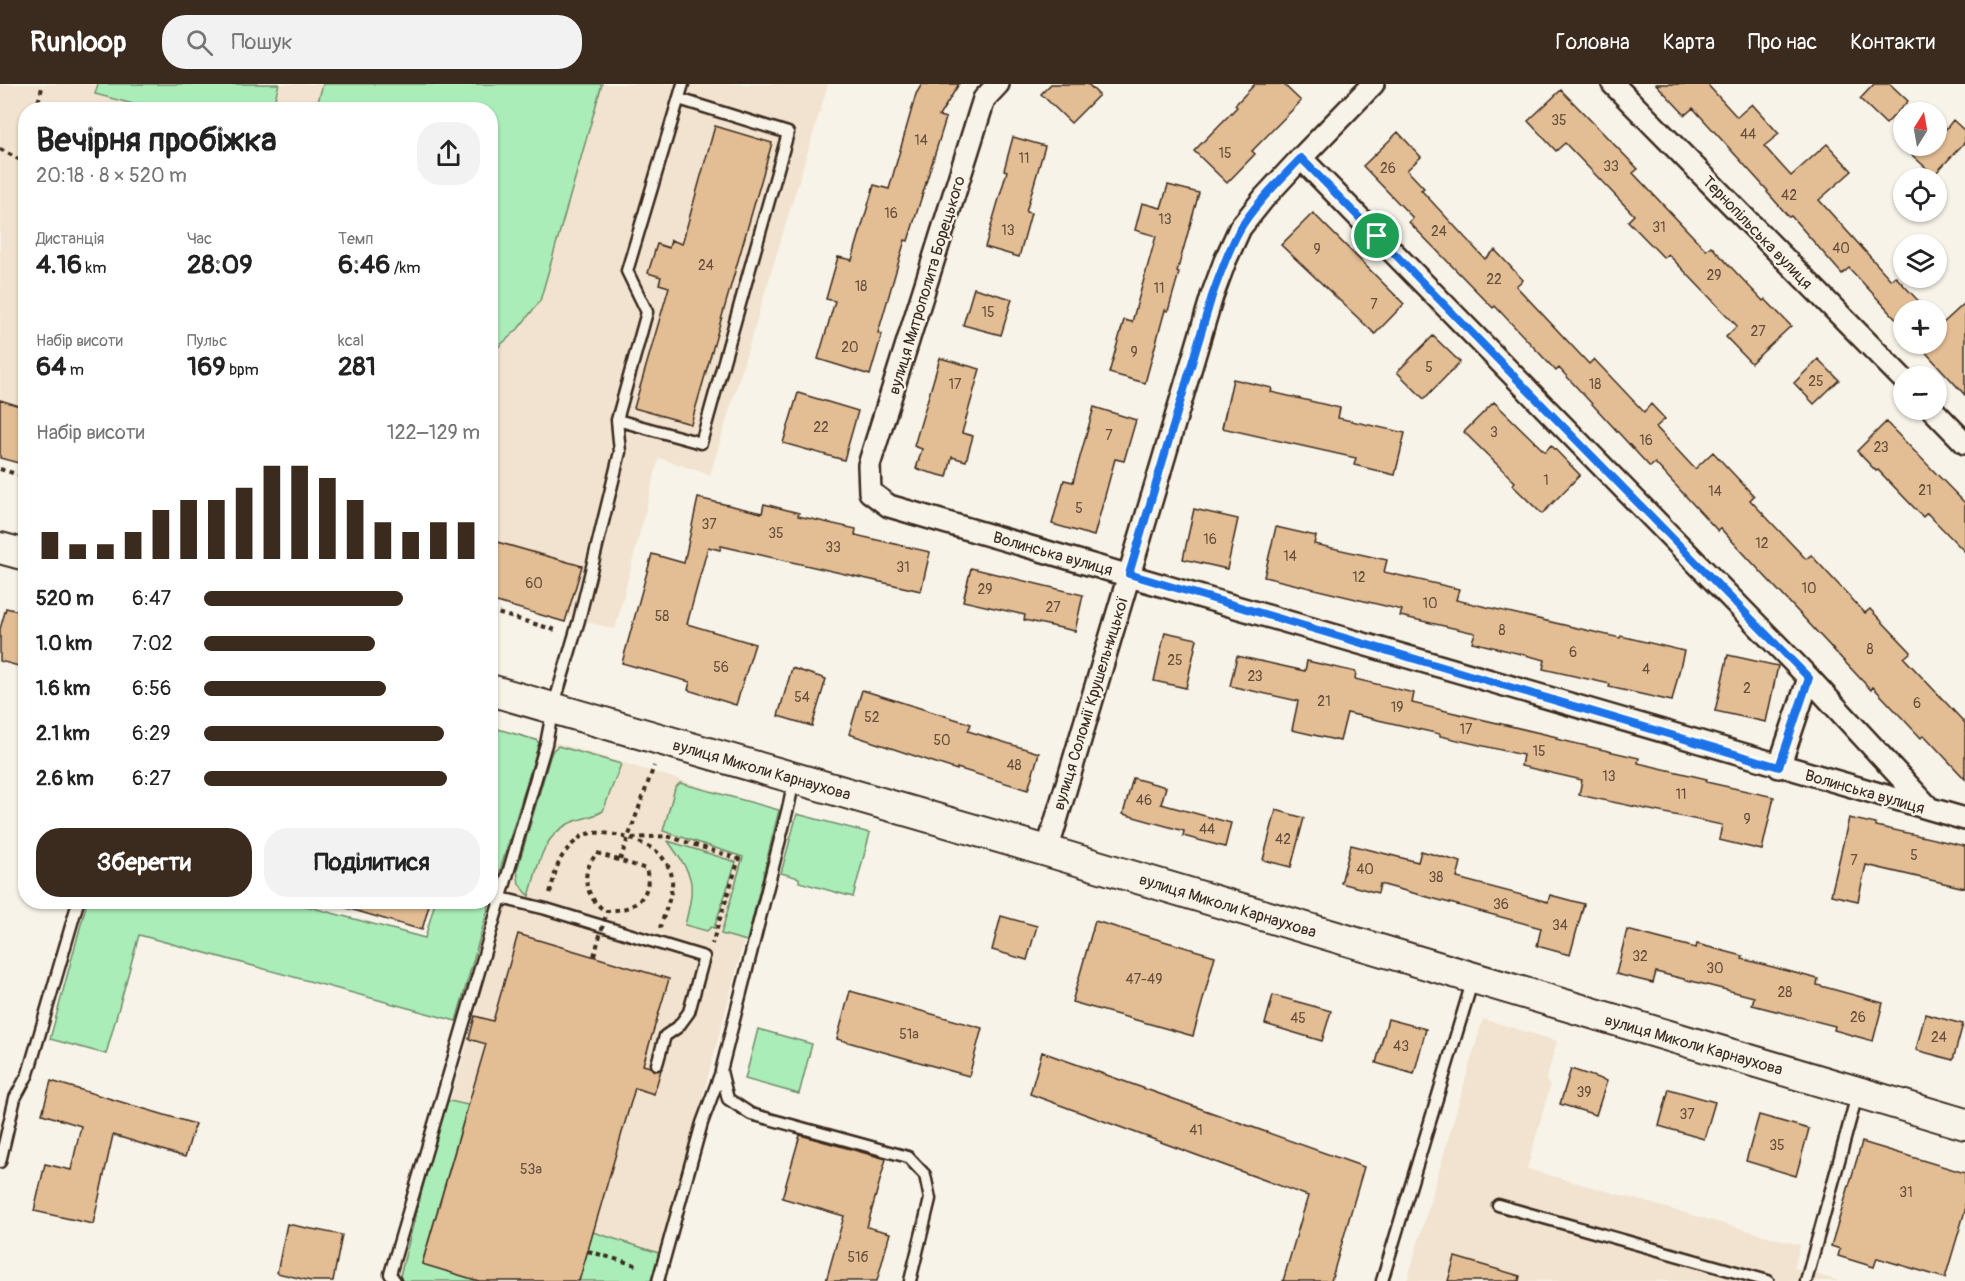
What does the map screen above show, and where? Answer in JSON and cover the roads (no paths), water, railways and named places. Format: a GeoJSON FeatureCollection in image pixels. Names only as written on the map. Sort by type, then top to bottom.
{"type":"FeatureCollection","features":[{"type":"Feature","properties":{"kind":"main road"},"geometry":{"type":"LineString","coordinates":[[0,548],[18,553]]}},
{"type":"Feature","properties":{"kind":"main road","name":"вулиця Миколи Карнаухова"},"geometry":{"type":"LineString","coordinates":[[498,692],[1047,851],[1965,1124]]}},
{"type":"Feature","properties":{"kind":"street","name":"вулиця Митрополита Борецького"},"geometry":{"type":"LineString","coordinates":[[870,492],[869,465],[984,99],[998,84]]}},
{"type":"Feature","properties":{"kind":"street","name":"вулиця Соломії Крушельницької"},"geometry":{"type":"LineString","coordinates":[[1047,851],[1212,296],[1225,261],[1240,228],[1264,198],[1373,84]]}},
{"type":"Feature","properties":{"kind":"street","name":"Тернопільська вулиця"},"geometry":{"type":"LineString","coordinates":[[1613,84],[1893,369]]}},
{"type":"Feature","properties":{"kind":"street"},"geometry":{"type":"LineString","coordinates":[[1301,158],[1809,678],[1930,809]]}},
{"type":"Feature","properties":{"kind":"street"},"geometry":{"type":"LineString","coordinates":[[1943,420],[1965,442]]}},
{"type":"Feature","properties":{"kind":"street","name":"Волинська вулиця"},"geometry":{"type":"LineString","coordinates":[[870,492],[889,506],[1129,574],[1779,767],[1965,819]]}},
{"type":"Feature","properties":{"kind":"street"},"geometry":{"type":"LineString","coordinates":[[1779,767],[1809,678]]}},
{"type":"Feature","properties":{"kind":"lane"},"geometry":{"type":"LineString","coordinates":[[498,908],[546,744],[553,708],[574,635],[620,452],[617,420],[647,312],[627,271],[683,84]]}},
{"type":"Feature","properties":{"kind":"lane"},"geometry":{"type":"LineString","coordinates":[[617,420],[701,443],[788,133],[679,99]]}},
{"type":"Feature","properties":{"kind":"lane"},"geometry":{"type":"LineString","coordinates":[[658,1281],[702,1124],[721,1071],[794,778]]}},
{"type":"Feature","properties":{"kind":"lane"},"geometry":{"type":"LineString","coordinates":[[501,898],[546,909],[704,957],[689,1012],[678,1027],[665,1036],[657,1064]]}},
{"type":"Feature","properties":{"kind":"lane"},"geometry":{"type":"LineString","coordinates":[[0,1162],[15,1098],[28,1074],[76,909]]}},
{"type":"Feature","properties":{"kind":"lane"},"geometry":{"type":"LineString","coordinates":[[395,1281],[390,1274],[498,909]]}},
{"type":"Feature","properties":{"kind":"lane"},"geometry":{"type":"LineString","coordinates":[[1382,1281],[1473,978]]}},
{"type":"Feature","properties":{"kind":"lane"},"geometry":{"type":"LineString","coordinates":[[721,1071],[728,1099],[751,1114],[908,1157],[925,1174],[930,1199],[910,1281]]}},
{"type":"Feature","properties":{"kind":"lane"},"geometry":{"type":"LineString","coordinates":[[1806,1281],[1858,1092]]}},
{"type":"Feature","properties":{"kind":"lane"},"geometry":{"type":"LineString","coordinates":[[1498,1205],[1768,1281]]}}]}
